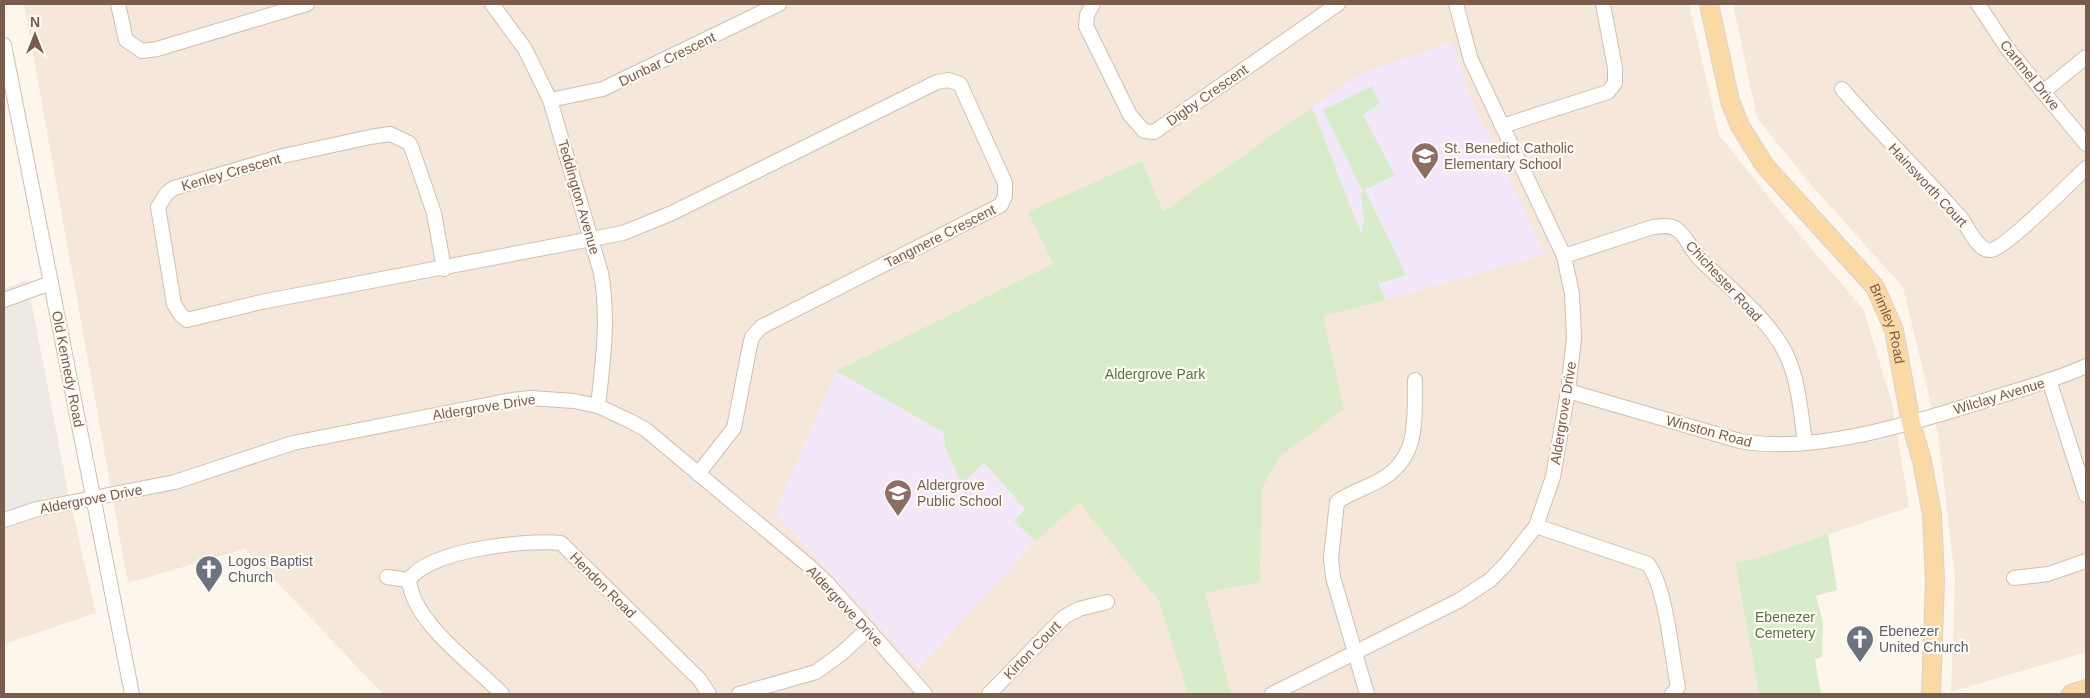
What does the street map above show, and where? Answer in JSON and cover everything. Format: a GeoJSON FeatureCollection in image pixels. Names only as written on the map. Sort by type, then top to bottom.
{"type":"FeatureCollection","features":[{"type":"Feature","properties":{"kind":"main road","name":"Brimley Road"},"geometry":{"type":"LineString","coordinates":[[1709,4],[1730,101],[1740,126],[1765,166],[1861,268],[1875,287],[1894,330],[1911,423],[1922,461],[1935,542],[1932,694]]}},
{"type":"Feature","properties":{"kind":"main road"},"geometry":{"type":"LineString","coordinates":[[2071,694],[2086,690]]}},
{"type":"Feature","properties":{"kind":"street"},"geometry":{"type":"LineString","coordinates":[[118,4],[126,40],[142,50],[157,49],[282,7],[306,4]]}},
{"type":"Feature","properties":{"kind":"street","name":"Teddington Avenue"},"geometry":{"type":"LineString","coordinates":[[492,4],[525,49],[550,100],[592,239],[606,300],[606,331],[598,406]]}},
{"type":"Feature","properties":{"kind":"street","name":"Dunbar Crescent"},"geometry":{"type":"LineString","coordinates":[[550,100],[603,90],[779,4]]}},
{"type":"Feature","properties":{"kind":"street","name":"Digby Crescent"},"geometry":{"type":"LineString","coordinates":[[1093,4],[1087,14],[1086,26],[1130,115],[1144,131],[1154,132],[1338,4]]}},
{"type":"Feature","properties":{"kind":"street","name":"Aldergrove Drive"},"geometry":{"type":"LineString","coordinates":[[1272,694],[1458,601],[1478,589],[1506,564],[1536,526],[1553,478],[1568,391],[1574,338],[1572,294],[1564,256],[1470,60],[1456,4]]}},
{"type":"Feature","properties":{"kind":"street"},"geometry":{"type":"LineString","coordinates":[[1502,126],[1608,92],[1615,83],[1615,68],[1603,4]]}},
{"type":"Feature","properties":{"kind":"street","name":"Cartmel Drive"},"geometry":{"type":"LineString","coordinates":[[1978,4],[2007,48],[2086,144]]}},
{"type":"Feature","properties":{"kind":"street","name":"Old Kennedy Road"},"geometry":{"type":"LineString","coordinates":[[4,45],[132,694]]}},
{"type":"Feature","properties":{"kind":"street"},"geometry":{"type":"LineString","coordinates":[[2043,92],[2086,57]]}},
{"type":"Feature","properties":{"kind":"street","name":"Tangmere Crescent"},"geometry":{"type":"LineString","coordinates":[[592,239],[622,233],[672,213],[937,82],[948,80],[960,84],[968,97],[1005,182],[1005,196],[1001,205],[761,327],[752,337],[734,428],[698,474]]}},
{"type":"Feature","properties":{"kind":"street","name":"Hainsworth Court"},"geometry":{"type":"LineString","coordinates":[[1842,89],[1961,219],[1978,245],[1983,248],[1990,250],[1998,247],[2015,236],[2086,168]]}},
{"type":"Feature","properties":{"kind":"street","name":"Kenley Crescent"},"geometry":{"type":"LineString","coordinates":[[444,269],[434,213],[412,149],[409,142],[390,134],[283,156],[174,188],[167,193],[158,207],[174,304],[181,315],[187,320],[261,302],[444,269],[592,239]]}},
{"type":"Feature","properties":{"kind":"street","name":"Chichester Road"},"geometry":{"type":"LineString","coordinates":[[1564,256],[1653,227],[1664,226],[1679,231],[1698,257],[1724,280],[1773,334],[1786,354],[1796,386],[1805,443]]}},
{"type":"Feature","properties":{"kind":"street"},"geometry":{"type":"LineString","coordinates":[[4,300],[51,283]]}},
{"type":"Feature","properties":{"kind":"street","name":"Wilclay Avenue"},"geometry":{"type":"LineString","coordinates":[[1911,423],[2049,380],[2086,366]]}},
{"type":"Feature","properties":{"kind":"street"},"geometry":{"type":"LineString","coordinates":[[1368,694],[1333,577],[1332,558],[1338,502],[1382,479],[1402,464],[1412,440],[1415,380]]}},
{"type":"Feature","properties":{"kind":"street"},"geometry":{"type":"LineString","coordinates":[[2049,380],[2086,496]]}},
{"type":"Feature","properties":{"kind":"street","name":"Winston Road"},"geometry":{"type":"LineString","coordinates":[[1568,391],[1759,444],[1805,443],[1911,423]]}},
{"type":"Feature","properties":{"kind":"street","name":"Aldergrove Drive"},"geometry":{"type":"LineString","coordinates":[[4,520],[37,509],[175,482],[293,443],[512,400],[549,398],[598,406],[644,429],[809,566],[827,583],[925,694]]}},
{"type":"Feature","properties":{"kind":"street"},"geometry":{"type":"LineString","coordinates":[[1536,526],[1648,564],[1654,572],[1666,622],[1678,687],[1672,694]]}},
{"type":"Feature","properties":{"kind":"street","name":"Hendon Road"},"geometry":{"type":"LineString","coordinates":[[409,580],[422,566],[477,548],[546,541],[561,543],[700,680],[709,694]]}},
{"type":"Feature","properties":{"kind":"street"},"geometry":{"type":"LineString","coordinates":[[2014,578],[2048,574],[2086,561]]}},
{"type":"Feature","properties":{"kind":"street"},"geometry":{"type":"LineString","coordinates":[[387,577],[409,580],[413,601],[424,619],[502,694]]}},
{"type":"Feature","properties":{"kind":"street","name":"Kirton Court"},"geometry":{"type":"LineString","coordinates":[[989,694],[1064,617],[1092,605],[1107,602]]}},
{"type":"Feature","properties":{"kind":"street"},"geometry":{"type":"LineString","coordinates":[[739,694],[816,672],[842,654],[868,629]]}},
{"type":"Feature","properties":{"kind":"shaded area"},"geometry":{"type":"Polygon","coordinates":[[[24,4],[1689,4],[1719,135],[1788,221],[1864,310],[1892,404],[1909,507],[1765,556],[1735,564],[1759,694],[383,694],[245,549],[128,583],[24,4]]]}},
{"type":"Feature","properties":{"kind":"shaded area"},"geometry":{"type":"Polygon","coordinates":[[[1733,4],[2086,4],[2086,652],[1951,692],[1955,578],[1938,434],[1903,287],[1812,186],[1757,118],[1733,4]]]}},
{"type":"Feature","properties":{"kind":"shaded area","name":"St. Benedict Catholic Elementary School"},"geometry":{"type":"Polygon","coordinates":[[[1452,42],[1471,99],[1545,254],[1385,300],[1312,107],[1362,73],[1452,42]]]}},
{"type":"Feature","properties":{"kind":"shaded area"},"geometry":{"type":"Polygon","coordinates":[[[27,280],[68,492],[4,512],[4,289],[27,280]]]}},
{"type":"Feature","properties":{"kind":"shaded area","name":"Aldergrove Public School"},"geometry":{"type":"Polygon","coordinates":[[[836,371],[943,432],[946,450],[962,483],[984,462],[1025,509],[1014,521],[1035,541],[918,669],[775,513],[836,371]]]}},
{"type":"Feature","properties":{"kind":"shaded area"},"geometry":{"type":"Polygon","coordinates":[[[68,492],[96,613],[4,644],[4,512],[68,492]]]}},
{"type":"Feature","properties":{"kind":"green space","name":"Aldergrove Park"},"geometry":{"type":"Polygon","coordinates":[[[1372,86],[1379,104],[1363,115],[1395,175],[1365,190],[1406,275],[1381,283],[1377,279],[1385,300],[1323,316],[1344,409],[1279,457],[1262,488],[1260,582],[1205,593],[1231,694],[1188,694],[1159,601],[1079,503],[1035,541],[1014,521],[1025,509],[984,462],[962,484],[946,450],[943,432],[836,371],[1053,264],[1028,212],[1142,161],[1163,212],[1312,107],[1361,234],[1364,220],[1361,194],[1363,192],[1323,110],[1372,86]]]}},
{"type":"Feature","properties":{"kind":"green space","name":"Ebenezer Cemetery"},"geometry":{"type":"Polygon","coordinates":[[[1828,534],[1837,590],[1816,596],[1823,622],[1822,657],[1815,659],[1821,694],[1759,694],[1735,563],[1765,556],[1828,534]]]}},
{"type":"Feature","properties":{"kind":"place","name":"St. Benedict Catholic Elementary School"},"geometry":{"type":"Point","coordinates":[1425,180]}},
{"type":"Feature","properties":{"kind":"place","name":"Aldergrove Public School"},"geometry":{"type":"Point","coordinates":[898,517]}},
{"type":"Feature","properties":{"kind":"place","name":"Logos Baptist Church"},"geometry":{"type":"Point","coordinates":[209,593]}},
{"type":"Feature","properties":{"kind":"place","name":"Ebenezer United Church"},"geometry":{"type":"Point","coordinates":[1860,663]}}]}
